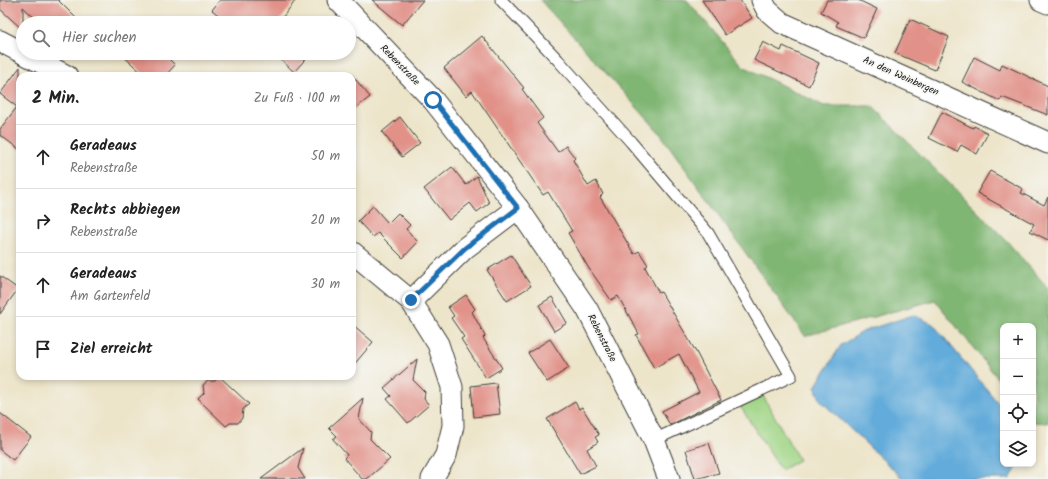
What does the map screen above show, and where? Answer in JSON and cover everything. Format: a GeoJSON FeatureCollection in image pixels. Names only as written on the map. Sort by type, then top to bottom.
{"type":"FeatureCollection","features":[{"type":"Feature","properties":{"kind":"street","name":"Rebenstraße"},"geometry":{"type":"LineString","coordinates":[[338,0],[353,16]]}},
{"type":"Feature","properties":{"kind":"street","name":"An den Weinbergen"},"geometry":{"type":"LineString","coordinates":[[762,0],[767,10],[782,23],[1048,143]]}},
{"type":"Feature","properties":{"kind":"street"},"geometry":{"type":"LineString","coordinates":[[1041,0],[1048,3]]}},
{"type":"Feature","properties":{"kind":"street","name":"Rebenstraße"},"geometry":{"type":"LineString","coordinates":[[356,19],[433,100],[518,208],[587,309],[654,440],[669,479]]}},
{"type":"Feature","properties":{"kind":"street"},"geometry":{"type":"LineString","coordinates":[[0,41],[16,49]]}},
{"type":"Feature","properties":{"kind":"street"},"geometry":{"type":"LineString","coordinates":[[36,60],[59,72]]}},
{"type":"Feature","properties":{"kind":"street"},"geometry":{"type":"LineString","coordinates":[[411,300],[465,248],[518,208]]}},
{"type":"Feature","properties":{"kind":"street"},"geometry":{"type":"LineString","coordinates":[[356,255],[411,300],[438,344],[452,387],[453,426],[446,455],[432,479]]}},
{"type":"Feature","properties":{"kind":"lane"},"geometry":{"type":"LineString","coordinates":[[501,0],[621,130],[708,232],[791,376],[654,440]]}},
{"type":"Feature","properties":{"kind":"green space"},"geometry":{"type":"Polygon","coordinates":[[[540,0],[687,0],[743,66],[824,106],[872,106],[1005,239],[1048,288],[1048,423],[1036,422],[1036,323],[1000,323],[1000,381],[935,300],[805,336],[659,132],[540,0]]]}},
{"type":"Feature","properties":{"kind":"green space"},"geometry":{"type":"Polygon","coordinates":[[[762,394],[799,460],[781,470],[740,406],[762,394]]]}},
{"type":"Feature","properties":{"kind":"water"},"geometry":{"type":"Polygon","coordinates":[[[913,315],[933,324],[1000,405],[1000,467],[1017,467],[1010,479],[903,479],[821,401],[815,387],[841,345],[864,331],[913,315]]]}},
{"type":"Feature","properties":{"kind":"building"},"geometry":{"type":"Polygon","coordinates":[[[0,0],[58,0],[74,16],[33,16],[23,7],[23,16],[16,16],[16,24],[0,9],[0,0]]]}},
{"type":"Feature","properties":{"kind":"building"},"geometry":{"type":"Polygon","coordinates":[[[220,0],[296,0],[283,16],[219,16],[212,10],[220,0]]]}},
{"type":"Feature","properties":{"kind":"building"},"geometry":{"type":"Polygon","coordinates":[[[372,0],[423,0],[402,25],[372,0]]]}},
{"type":"Feature","properties":{"kind":"building"},"geometry":{"type":"Polygon","coordinates":[[[702,0],[740,0],[752,18],[725,35],[702,0]]]}},
{"type":"Feature","properties":{"kind":"building"},"geometry":{"type":"Polygon","coordinates":[[[827,0],[858,0],[877,9],[864,38],[836,26],[838,22],[821,12],[827,0]]]}},
{"type":"Feature","properties":{"kind":"building"},"geometry":{"type":"Polygon","coordinates":[[[910,19],[949,37],[935,70],[895,53],[910,19]]]}},
{"type":"Feature","properties":{"kind":"building"},"geometry":{"type":"Polygon","coordinates":[[[482,36],[524,88],[522,89],[543,118],[537,123],[558,152],[566,146],[575,158],[573,160],[588,186],[596,181],[603,194],[600,197],[634,254],[639,251],[648,265],[645,267],[659,293],[661,292],[696,352],[721,400],[670,425],[662,411],[699,392],[679,354],[654,368],[636,335],[639,334],[618,296],[611,300],[588,267],[568,233],[572,231],[548,192],[543,195],[472,91],[466,96],[444,68],[482,36]]]}},
{"type":"Feature","properties":{"kind":"building"},"geometry":{"type":"Polygon","coordinates":[[[763,42],[781,51],[783,46],[819,63],[809,86],[754,60],[763,42]]]}},
{"type":"Feature","properties":{"kind":"building"},"geometry":{"type":"Polygon","coordinates":[[[974,57],[1000,70],[1002,64],[1048,86],[1048,115],[1002,97],[1000,101],[962,82],[974,57]]]}},
{"type":"Feature","properties":{"kind":"building"},"geometry":{"type":"Polygon","coordinates":[[[128,60],[170,60],[175,65],[169,72],[141,72],[128,60]]]}},
{"type":"Feature","properties":{"kind":"building"},"geometry":{"type":"Polygon","coordinates":[[[281,60],[305,60],[294,72],[281,60]]]}},
{"type":"Feature","properties":{"kind":"building"},"geometry":{"type":"Polygon","coordinates":[[[16,72],[16,106],[0,94],[16,72]]]}},
{"type":"Feature","properties":{"kind":"building"},"geometry":{"type":"Polygon","coordinates":[[[356,80],[370,97],[356,108],[356,80]]]}},
{"type":"Feature","properties":{"kind":"building"},"geometry":{"type":"Polygon","coordinates":[[[16,108],[16,147],[0,135],[0,129],[16,108]]]}},
{"type":"Feature","properties":{"kind":"building"},"geometry":{"type":"Polygon","coordinates":[[[942,112],[973,128],[974,126],[988,133],[977,154],[961,145],[957,152],[929,138],[942,112]]]}},
{"type":"Feature","properties":{"kind":"building"},"geometry":{"type":"Polygon","coordinates":[[[400,117],[420,143],[402,157],[382,132],[400,117]]]}},
{"type":"Feature","properties":{"kind":"building"},"geometry":{"type":"Polygon","coordinates":[[[452,167],[466,185],[477,176],[489,203],[477,212],[470,203],[449,220],[424,189],[452,167]]]}},
{"type":"Feature","properties":{"kind":"building"},"geometry":{"type":"Polygon","coordinates":[[[990,171],[1023,189],[1021,193],[1044,205],[1048,197],[1048,240],[1030,231],[1034,224],[977,193],[990,171]]]}},
{"type":"Feature","properties":{"kind":"building"},"geometry":{"type":"Polygon","coordinates":[[[373,206],[388,223],[398,213],[410,225],[406,229],[418,242],[403,258],[378,233],[373,237],[358,221],[373,206]]]}},
{"type":"Feature","properties":{"kind":"building"},"geometry":{"type":"Polygon","coordinates":[[[511,255],[531,286],[507,301],[487,270],[511,255]]]}},
{"type":"Feature","properties":{"kind":"building"},"geometry":{"type":"Polygon","coordinates":[[[0,276],[16,288],[16,292],[0,314],[0,276]]]}},
{"type":"Feature","properties":{"kind":"building"},"geometry":{"type":"Polygon","coordinates":[[[466,295],[475,309],[472,312],[485,336],[483,338],[502,368],[486,378],[461,339],[464,337],[451,318],[454,316],[448,307],[466,295]]]}},
{"type":"Feature","properties":{"kind":"building"},"geometry":{"type":"Polygon","coordinates":[[[552,297],[567,323],[554,331],[539,305],[552,297]]]}},
{"type":"Feature","properties":{"kind":"building"},"geometry":{"type":"Polygon","coordinates":[[[356,327],[373,342],[356,362],[356,327]]]}},
{"type":"Feature","properties":{"kind":"building"},"geometry":{"type":"Polygon","coordinates":[[[550,339],[569,368],[547,382],[528,353],[550,339]]]}},
{"type":"Feature","properties":{"kind":"building"},"geometry":{"type":"Polygon","coordinates":[[[417,359],[413,380],[425,392],[424,399],[429,405],[408,423],[387,399],[391,396],[384,388],[417,359]]]}},
{"type":"Feature","properties":{"kind":"building"},"geometry":{"type":"Polygon","coordinates":[[[223,380],[249,404],[243,409],[242,418],[238,423],[230,423],[226,426],[198,399],[204,393],[203,385],[208,381],[223,380]]]}},
{"type":"Feature","properties":{"kind":"building"},"geometry":{"type":"Polygon","coordinates":[[[496,383],[500,414],[474,417],[471,386],[496,383]]]}},
{"type":"Feature","properties":{"kind":"building"},"geometry":{"type":"Polygon","coordinates":[[[363,398],[359,419],[371,432],[370,439],[390,459],[367,479],[362,479],[344,458],[347,455],[333,439],[337,436],[329,428],[363,398]]]}},
{"type":"Feature","properties":{"kind":"building"},"geometry":{"type":"Polygon","coordinates":[[[575,402],[579,409],[582,407],[599,435],[595,437],[598,442],[587,449],[596,466],[580,474],[547,419],[575,402]]]}},
{"type":"Feature","properties":{"kind":"building"},"geometry":{"type":"Polygon","coordinates":[[[0,413],[31,437],[13,460],[0,450],[0,413]]]}},
{"type":"Feature","properties":{"kind":"building"},"geometry":{"type":"Polygon","coordinates":[[[709,443],[719,473],[695,479],[686,450],[709,443]]]}},
{"type":"Feature","properties":{"kind":"building"},"geometry":{"type":"Polygon","coordinates":[[[303,448],[298,468],[305,479],[261,479],[303,448]]]}},
{"type":"Feature","properties":{"kind":"route"},"geometry":{"type":"LineString","coordinates":[[411,300],[465,248],[518,208],[433,100]]}}]}
